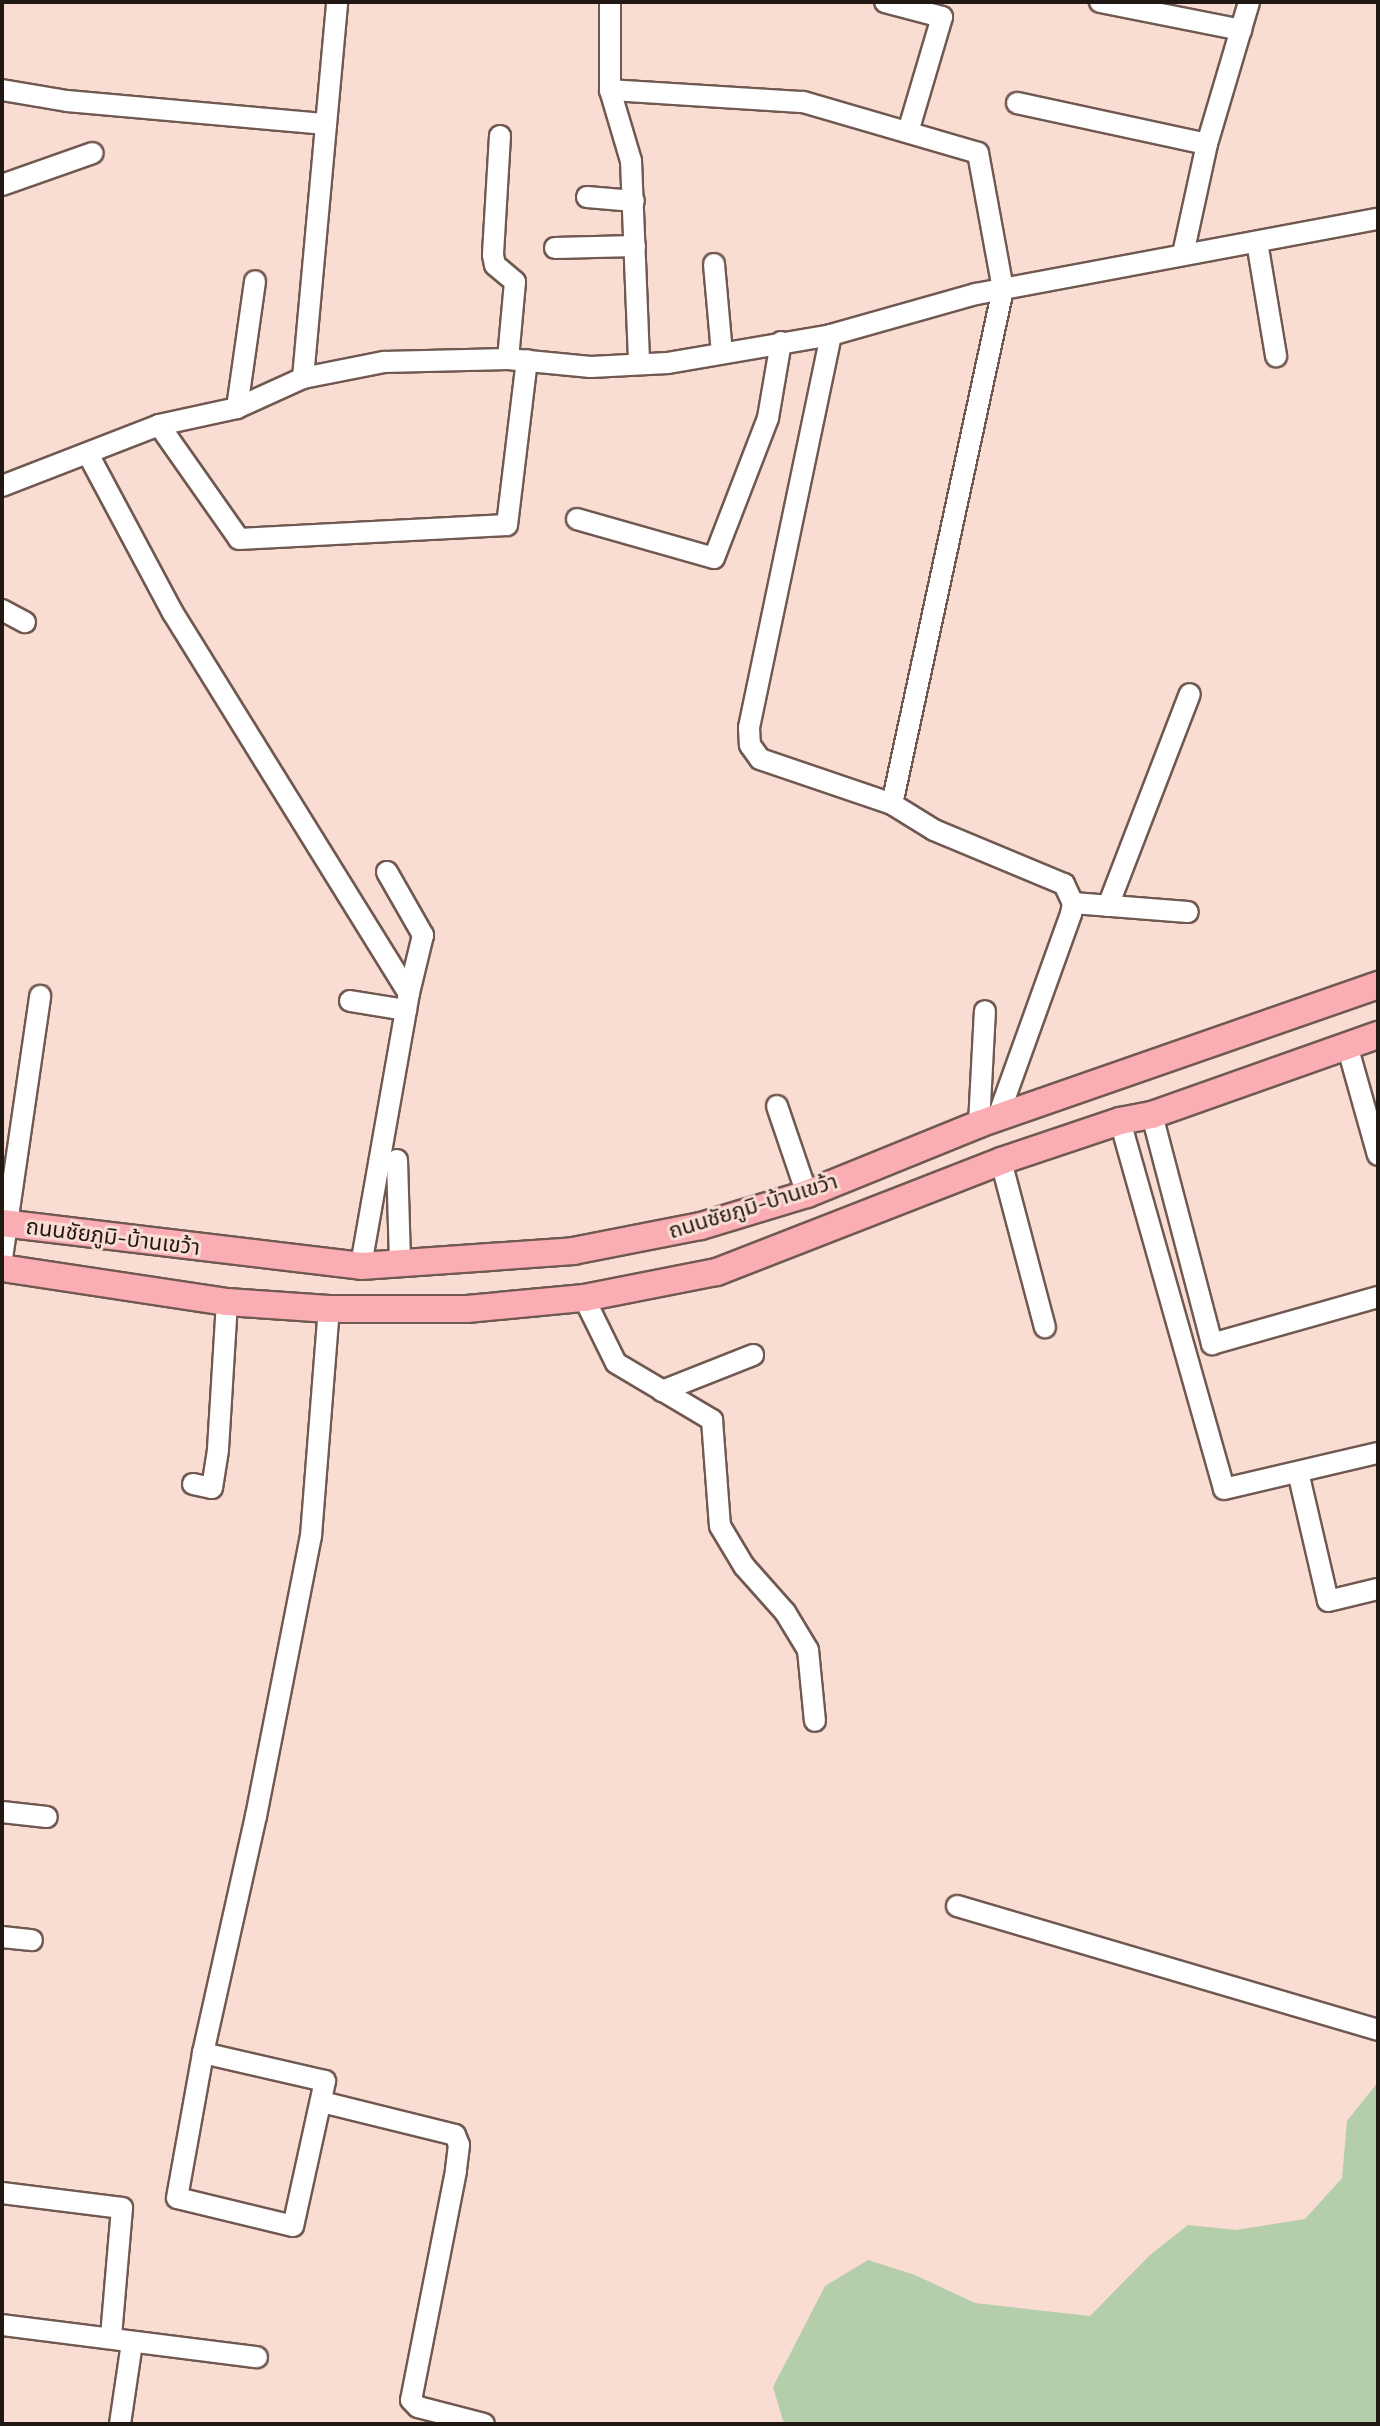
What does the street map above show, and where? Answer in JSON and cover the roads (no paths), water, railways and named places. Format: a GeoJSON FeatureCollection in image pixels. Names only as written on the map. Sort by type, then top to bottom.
{"type":"FeatureCollection","features":[{"type":"Feature","properties":{"kind":"main road","name":"ถนนชัยภูมิ-บ้านเขว้า"},"geometry":{"type":"LineString","coordinates":[[5,1223],[361,1266],[573,1251],[701,1226],[807,1194],[988,1122],[1378,985]]}},
{"type":"Feature","properties":{"kind":"main road","name":"ถนนชัยภูมิ-บ้านเขว้า"},"geometry":{"type":"LineString","coordinates":[[2,1268],[227,1302],[329,1309],[467,1309],[584,1298],[717,1272],[1001,1161],[1120,1121],[1152,1115],[1378,1035]]}},
{"type":"Feature","properties":{"kind":"street"},"geometry":{"type":"LineString","coordinates":[[303,378],[337,2]]}},
{"type":"Feature","properties":{"kind":"street"},"geometry":{"type":"LineString","coordinates":[[610,2],[610,90],[631,161],[639,363]]}},
{"type":"Feature","properties":{"kind":"street"},"geometry":{"type":"LineString","coordinates":[[885,2],[942,17],[908,132]]}},
{"type":"Feature","properties":{"kind":"street"},"geometry":{"type":"LineString","coordinates":[[1100,2],[1241,30]]}},
{"type":"Feature","properties":{"kind":"street"},"geometry":{"type":"LineString","coordinates":[[1183,254],[1207,144],[1249,2]]}},
{"type":"Feature","properties":{"kind":"street"},"geometry":{"type":"LineString","coordinates":[[2,90],[67,101],[326,124]]}},
{"type":"Feature","properties":{"kind":"street"},"geometry":{"type":"LineString","coordinates":[[610,90],[803,102],[978,153],[1003,289],[892,804]]}},
{"type":"Feature","properties":{"kind":"street"},"geometry":{"type":"LineString","coordinates":[[1017,103],[1207,144]]}},
{"type":"Feature","properties":{"kind":"street"},"geometry":{"type":"LineString","coordinates":[[159,425],[239,539],[507,525],[518,360],[515,282],[495,265],[493,255],[500,136]]}},
{"type":"Feature","properties":{"kind":"street"},"geometry":{"type":"LineString","coordinates":[[2,185],[93,153]]}},
{"type":"Feature","properties":{"kind":"street"},"geometry":{"type":"LineString","coordinates":[[587,197],[634,201]]}},
{"type":"Feature","properties":{"kind":"street"},"geometry":{"type":"LineString","coordinates":[[2,486],[159,425],[237,408],[303,378],[384,362],[518,360],[591,367],[668,363],[831,335],[1003,289],[1378,219]]}},
{"type":"Feature","properties":{"kind":"street"},"geometry":{"type":"LineString","coordinates":[[1257,242],[1276,356]]}},
{"type":"Feature","properties":{"kind":"street"},"geometry":{"type":"LineString","coordinates":[[555,248],[635,246]]}},
{"type":"Feature","properties":{"kind":"street"},"geometry":{"type":"LineString","coordinates":[[714,264],[722,353]]}},
{"type":"Feature","properties":{"kind":"street"},"geometry":{"type":"LineString","coordinates":[[237,408],[255,281]]}},
{"type":"Feature","properties":{"kind":"street"},"geometry":{"type":"LineString","coordinates":[[831,335],[755,700],[750,745],[760,759],[892,804],[934,830],[1055,877],[1064,884],[1073,903],[988,1122]]}},
{"type":"Feature","properties":{"kind":"street"},"geometry":{"type":"LineString","coordinates":[[577,519],[714,558],[768,418],[781,342]]}},
{"type":"Feature","properties":{"kind":"street"},"geometry":{"type":"LineString","coordinates":[[88,454],[173,613],[407,1001]]}},
{"type":"Feature","properties":{"kind":"street"},"geometry":{"type":"LineString","coordinates":[[2,610],[25,622]]}},
{"type":"Feature","properties":{"kind":"street"},"geometry":{"type":"LineString","coordinates":[[1108,906],[1190,694]]}},
{"type":"Feature","properties":{"kind":"street"},"geometry":{"type":"LineString","coordinates":[[361,1266],[407,1001],[423,935],[387,872]]}},
{"type":"Feature","properties":{"kind":"street"},"geometry":{"type":"LineString","coordinates":[[1073,903],[1188,912]]}},
{"type":"Feature","properties":{"kind":"street"},"geometry":{"type":"LineString","coordinates":[[2,1258],[40,996]]}},
{"type":"Feature","properties":{"kind":"street"},"geometry":{"type":"LineString","coordinates":[[350,1001],[407,1001]]}},
{"type":"Feature","properties":{"kind":"street"},"geometry":{"type":"LineString","coordinates":[[985,1011],[988,1122]]}},
{"type":"Feature","properties":{"kind":"street"},"geometry":{"type":"LineString","coordinates":[[1347,1045],[1375,1134],[1378,1155]]}},
{"type":"Feature","properties":{"kind":"street"},"geometry":{"type":"LineString","coordinates":[[777,1106],[807,1194]]}},
{"type":"Feature","properties":{"kind":"street"},"geometry":{"type":"LineString","coordinates":[[1152,1115],[1212,1344],[1378,1297]]}},
{"type":"Feature","properties":{"kind":"street"},"geometry":{"type":"LineString","coordinates":[[1120,1121],[1224,1489],[1378,1453]]}},
{"type":"Feature","properties":{"kind":"street"},"geometry":{"type":"LineString","coordinates":[[397,1160],[400,1264]]}},
{"type":"Feature","properties":{"kind":"street"},"geometry":{"type":"LineString","coordinates":[[1001,1161],[1045,1327]]}},
{"type":"Feature","properties":{"kind":"street"},"geometry":{"type":"LineString","coordinates":[[584,1298],[616,1363],[712,1420],[720,1526],[744,1566],[785,1612],[808,1650],[815,1721]]}},
{"type":"Feature","properties":{"kind":"street"},"geometry":{"type":"LineString","coordinates":[[193,1484],[212,1488],[218,1449],[227,1302]]}},
{"type":"Feature","properties":{"kind":"street"},"geometry":{"type":"LineString","coordinates":[[203,2053],[325,2081],[293,2226],[177,2198],[203,2053],[259,1801],[311,1536],[329,1309]]}},
{"type":"Feature","properties":{"kind":"street"},"geometry":{"type":"LineString","coordinates":[[662,1391],[753,1355]]}},
{"type":"Feature","properties":{"kind":"street"},"geometry":{"type":"LineString","coordinates":[[1298,1472],[1328,1601],[1378,1589]]}},
{"type":"Feature","properties":{"kind":"street"},"geometry":{"type":"LineString","coordinates":[[2,1812],[47,1817]]}},
{"type":"Feature","properties":{"kind":"street"},"geometry":{"type":"LineString","coordinates":[[957,1906],[1378,2030]]}},
{"type":"Feature","properties":{"kind":"street"},"geometry":{"type":"LineString","coordinates":[[2,1937],[32,1940]]}},
{"type":"Feature","properties":{"kind":"street"},"geometry":{"type":"LineString","coordinates":[[322,2102],[455,2135],[459,2145],[456,2171],[411,2400],[418,2407],[484,2424]]}},
{"type":"Feature","properties":{"kind":"street"},"geometry":{"type":"LineString","coordinates":[[2,2193],[122,2208],[111,2337]]}},
{"type":"Feature","properties":{"kind":"street"},"geometry":{"type":"LineString","coordinates":[[2,2325],[257,2357]]}},
{"type":"Feature","properties":{"kind":"street"},"geometry":{"type":"LineString","coordinates":[[120,2424],[132,2343]]}}]}
